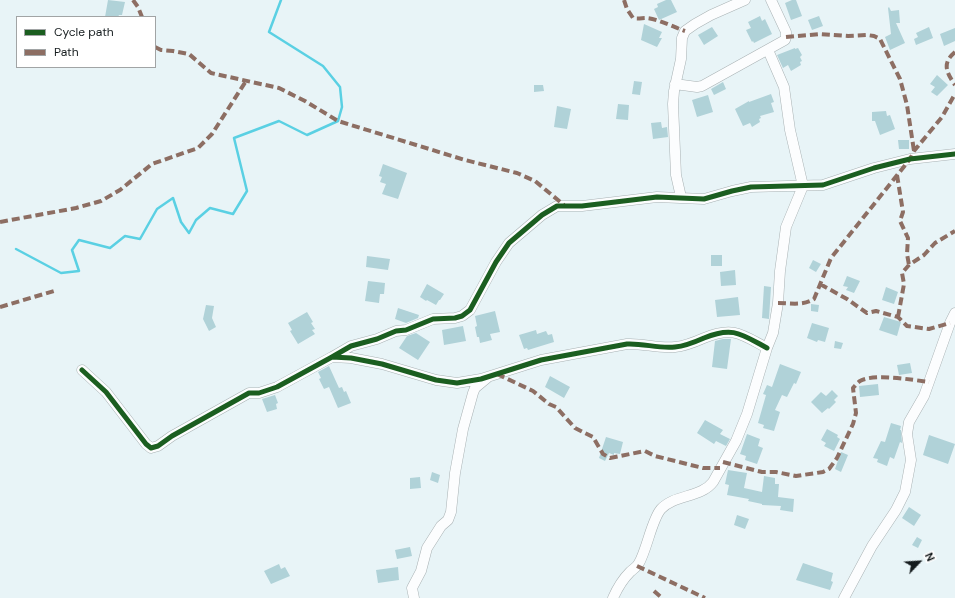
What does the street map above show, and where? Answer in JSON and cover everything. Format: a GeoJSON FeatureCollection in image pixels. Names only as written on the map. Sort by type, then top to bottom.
{"type":"FeatureCollection","features":[{"type":"Feature","properties":{"kind":"street"},"geometry":{"type":"LineString","coordinates":[[680,197],[676,176],[673,104],[675,84],[681,59],[682,38],[685,31],[711,15],[745,0]]}},
{"type":"Feature","properties":{"kind":"street"},"geometry":{"type":"LineString","coordinates":[[675,84],[697,87],[702,86],[785,40],[786,37],[771,0]]}},
{"type":"Feature","properties":{"kind":"street"},"geometry":{"type":"LineString","coordinates":[[613,598],[618,588],[639,563],[661,509],[671,502],[704,490],[713,482],[736,440],[747,414],[773,333],[776,321],[782,249],[786,227],[803,186],[790,130],[784,87],[768,50]]}},
{"type":"Feature","properties":{"kind":"street"},"geometry":{"type":"LineString","coordinates":[[82,370],[106,392],[146,444],[151,448],[158,446],[172,436],[249,393],[259,393],[277,387],[351,346],[377,339],[396,331],[406,330],[428,320],[455,318],[465,315],[474,304],[496,262],[509,243],[549,210],[557,206],[582,206],[656,197],[704,199],[751,187],[823,185],[874,168],[910,159],[955,154]]}},
{"type":"Feature","properties":{"kind":"street"},"geometry":{"type":"LineString","coordinates":[[844,598],[872,546],[896,510],[905,492],[911,460],[907,434],[909,422],[924,396],[955,313]]}},
{"type":"Feature","properties":{"kind":"street"},"geometry":{"type":"LineString","coordinates":[[332,357],[351,358],[382,364],[436,380],[457,382],[489,376],[554,357],[627,344],[637,343],[661,347],[684,346],[725,331],[746,337],[767,348]]}},
{"type":"Feature","properties":{"kind":"street"},"geometry":{"type":"LineString","coordinates":[[414,598],[412,588],[421,571],[427,548],[441,526],[448,520],[451,512],[455,473],[463,429],[473,392],[480,383],[489,376]]}},
{"type":"Feature","properties":{"kind":"building"},"geometry":{"type":"Polygon","coordinates":[[[108,0],[125,2],[122,15],[105,16],[108,0]]]}},
{"type":"Feature","properties":{"kind":"building"},"geometry":{"type":"Polygon","coordinates":[[[666,0],[671,0],[677,12],[659,20],[654,9],[658,7],[657,4],[666,0]]]}},
{"type":"Feature","properties":{"kind":"building"},"geometry":{"type":"Polygon","coordinates":[[[796,0],[802,16],[791,20],[785,3],[796,0]]]}},
{"type":"Feature","properties":{"kind":"building"},"geometry":{"type":"Polygon","coordinates":[[[889,7],[891,11],[899,10],[900,23],[896,23],[905,43],[890,50],[885,37],[891,34],[889,7]]]}},
{"type":"Feature","properties":{"kind":"building"},"geometry":{"type":"Polygon","coordinates":[[[760,16],[762,21],[765,19],[772,34],[754,43],[746,30],[751,28],[748,22],[760,16]]]}},
{"type":"Feature","properties":{"kind":"building"},"geometry":{"type":"Polygon","coordinates":[[[819,16],[823,26],[812,30],[808,20],[819,16]]]}},
{"type":"Feature","properties":{"kind":"building"},"geometry":{"type":"Polygon","coordinates":[[[644,24],[662,32],[659,38],[662,38],[657,47],[641,40],[644,24]]]}},
{"type":"Feature","properties":{"kind":"building"},"geometry":{"type":"Polygon","coordinates":[[[712,27],[718,36],[704,45],[698,35],[712,27]]]}},
{"type":"Feature","properties":{"kind":"building"},"geometry":{"type":"Polygon","coordinates":[[[929,27],[933,38],[916,45],[914,39],[918,37],[916,33],[929,27]]]}},
{"type":"Feature","properties":{"kind":"building"},"geometry":{"type":"Polygon","coordinates":[[[955,28],[955,41],[944,46],[940,34],[955,28]]]}},
{"type":"Feature","properties":{"kind":"building"},"geometry":{"type":"Polygon","coordinates":[[[798,48],[802,55],[800,57],[802,61],[800,62],[801,65],[791,71],[788,65],[783,68],[777,55],[798,48]]]}},
{"type":"Feature","properties":{"kind":"building"},"geometry":{"type":"Polygon","coordinates":[[[937,75],[948,85],[937,96],[931,92],[935,87],[930,84],[937,75]]]}},
{"type":"Feature","properties":{"kind":"building"},"geometry":{"type":"Polygon","coordinates":[[[634,81],[642,82],[640,95],[632,94],[634,81]]]}},
{"type":"Feature","properties":{"kind":"building"},"geometry":{"type":"Polygon","coordinates":[[[723,82],[726,89],[714,95],[711,89],[723,82]]]}},
{"type":"Feature","properties":{"kind":"building"},"geometry":{"type":"Polygon","coordinates":[[[534,85],[543,85],[544,91],[534,92],[534,85]]]}},
{"type":"Feature","properties":{"kind":"building"},"geometry":{"type":"Polygon","coordinates":[[[771,94],[774,102],[771,103],[774,112],[760,116],[760,122],[752,127],[750,123],[743,126],[735,109],[749,101],[771,94]]]}},
{"type":"Feature","properties":{"kind":"building"},"geometry":{"type":"Polygon","coordinates":[[[708,95],[713,112],[697,117],[692,100],[708,95]]]}},
{"type":"Feature","properties":{"kind":"building"},"geometry":{"type":"Polygon","coordinates":[[[618,104],[629,105],[628,120],[616,119],[618,104]]]}},
{"type":"Feature","properties":{"kind":"building"},"geometry":{"type":"Polygon","coordinates":[[[557,106],[571,109],[567,129],[554,127],[557,106]]]}},
{"type":"Feature","properties":{"kind":"building"},"geometry":{"type":"Polygon","coordinates":[[[886,111],[887,116],[890,115],[895,129],[880,135],[875,121],[872,121],[872,112],[886,111]]]}},
{"type":"Feature","properties":{"kind":"building"},"geometry":{"type":"Polygon","coordinates":[[[661,122],[662,128],[667,127],[668,137],[653,139],[651,123],[661,122]]]}},
{"type":"Feature","properties":{"kind":"building"},"geometry":{"type":"Polygon","coordinates":[[[898,140],[909,140],[909,149],[899,149],[898,140]]]}},
{"type":"Feature","properties":{"kind":"building"},"geometry":{"type":"Polygon","coordinates":[[[383,164],[407,173],[398,199],[382,194],[386,184],[380,182],[382,177],[379,176],[383,164]]]}},
{"type":"Feature","properties":{"kind":"building"},"geometry":{"type":"Polygon","coordinates":[[[711,255],[722,255],[722,266],[711,266],[711,255]]]}},
{"type":"Feature","properties":{"kind":"building"},"geometry":{"type":"Polygon","coordinates":[[[367,256],[390,259],[388,270],[366,267],[367,256]]]}},
{"type":"Feature","properties":{"kind":"building"},"geometry":{"type":"Polygon","coordinates":[[[813,260],[821,264],[816,272],[809,268],[813,260]]]}},
{"type":"Feature","properties":{"kind":"building"},"geometry":{"type":"Polygon","coordinates":[[[735,270],[736,285],[721,286],[720,272],[735,270]]]}},
{"type":"Feature","properties":{"kind":"building"},"geometry":{"type":"Polygon","coordinates":[[[847,276],[860,281],[854,293],[846,290],[848,287],[843,286],[847,276]]]}},
{"type":"Feature","properties":{"kind":"building"},"geometry":{"type":"Polygon","coordinates":[[[368,281],[385,283],[384,294],[380,294],[379,303],[365,301],[368,281]]]}},
{"type":"Feature","properties":{"kind":"building"},"geometry":{"type":"Polygon","coordinates":[[[427,284],[444,294],[436,305],[420,297],[427,284]]]}},
{"type":"Feature","properties":{"kind":"building"},"geometry":{"type":"Polygon","coordinates":[[[764,286],[771,287],[769,319],[762,318],[764,286]]]}},
{"type":"Feature","properties":{"kind":"building"},"geometry":{"type":"Polygon","coordinates":[[[886,287],[898,292],[894,304],[882,300],[886,287]]]}},
{"type":"Feature","properties":{"kind":"building"},"geometry":{"type":"Polygon","coordinates":[[[738,297],[740,315],[717,317],[715,300],[738,297]]]}},
{"type":"Feature","properties":{"kind":"building"},"geometry":{"type":"Polygon","coordinates":[[[811,304],[819,305],[818,312],[811,311],[811,304]]]}},
{"type":"Feature","properties":{"kind":"building"},"geometry":{"type":"Polygon","coordinates":[[[206,305],[214,306],[212,318],[216,327],[209,331],[203,319],[206,305]]]}},
{"type":"Feature","properties":{"kind":"building"},"geometry":{"type":"Polygon","coordinates":[[[398,308],[419,315],[418,318],[406,323],[395,319],[398,308]]]}},
{"type":"Feature","properties":{"kind":"building"},"geometry":{"type":"Polygon","coordinates":[[[495,311],[500,332],[490,334],[492,340],[480,343],[475,327],[477,326],[475,316],[495,311]]]}},
{"type":"Feature","properties":{"kind":"building"},"geometry":{"type":"Polygon","coordinates":[[[307,312],[313,322],[311,323],[315,329],[312,330],[315,334],[298,344],[290,331],[292,330],[288,323],[307,312]]]}},
{"type":"Feature","properties":{"kind":"building"},"geometry":{"type":"Polygon","coordinates":[[[884,317],[901,322],[897,336],[879,330],[884,317]]]}},
{"type":"Feature","properties":{"kind":"building"},"geometry":{"type":"Polygon","coordinates":[[[812,323],[829,328],[825,342],[818,340],[817,342],[807,338],[812,323]]]}},
{"type":"Feature","properties":{"kind":"building"},"geometry":{"type":"Polygon","coordinates":[[[463,326],[466,341],[444,345],[442,330],[463,326]]]}},
{"type":"Feature","properties":{"kind":"building"},"geometry":{"type":"Polygon","coordinates":[[[536,330],[537,334],[546,331],[548,335],[552,334],[554,342],[528,350],[527,348],[524,349],[519,335],[536,330]]]}},
{"type":"Feature","properties":{"kind":"building"},"geometry":{"type":"Polygon","coordinates":[[[416,333],[430,342],[418,360],[399,348],[407,336],[416,333]]]}},
{"type":"Feature","properties":{"kind":"building"},"geometry":{"type":"Polygon","coordinates":[[[731,339],[727,369],[712,367],[715,341],[731,339]]]}},
{"type":"Feature","properties":{"kind":"building"},"geometry":{"type":"Polygon","coordinates":[[[835,341],[843,343],[841,349],[834,348],[835,341]]]}},
{"type":"Feature","properties":{"kind":"building"},"geometry":{"type":"Polygon","coordinates":[[[910,363],[912,373],[899,375],[897,365],[910,363]]]}},
{"type":"Feature","properties":{"kind":"building"},"geometry":{"type":"Polygon","coordinates":[[[780,364],[801,372],[796,384],[794,383],[787,397],[782,395],[775,410],[780,412],[774,431],[763,428],[764,425],[758,423],[766,395],[763,394],[767,385],[772,387],[780,364]]]}},
{"type":"Feature","properties":{"kind":"building"},"geometry":{"type":"Polygon","coordinates":[[[329,366],[339,388],[342,387],[344,392],[346,391],[351,403],[338,408],[329,387],[324,389],[319,379],[321,378],[318,372],[329,366]]]}},
{"type":"Feature","properties":{"kind":"building"},"geometry":{"type":"Polygon","coordinates":[[[550,376],[570,387],[564,398],[545,387],[550,376]]]}},
{"type":"Feature","properties":{"kind":"building"},"geometry":{"type":"Polygon","coordinates":[[[878,384],[879,395],[860,397],[859,386],[878,384]]]}},
{"type":"Feature","properties":{"kind":"building"},"geometry":{"type":"Polygon","coordinates":[[[832,390],[838,396],[834,400],[836,402],[822,413],[811,402],[821,392],[826,396],[832,390]]]}},
{"type":"Feature","properties":{"kind":"building"},"geometry":{"type":"Polygon","coordinates":[[[275,395],[278,403],[276,404],[277,409],[267,412],[262,399],[275,395]]]}},
{"type":"Feature","properties":{"kind":"building"},"geometry":{"type":"Polygon","coordinates":[[[705,420],[723,430],[720,434],[730,439],[726,446],[716,441],[714,444],[697,433],[705,420]]]}},
{"type":"Feature","properties":{"kind":"building"},"geometry":{"type":"Polygon","coordinates":[[[891,423],[901,426],[900,430],[902,443],[900,442],[894,459],[890,457],[887,466],[877,462],[878,459],[873,458],[881,441],[885,442],[891,423]]]}},
{"type":"Feature","properties":{"kind":"building"},"geometry":{"type":"Polygon","coordinates":[[[827,429],[838,435],[837,437],[840,439],[834,451],[824,446],[826,443],[821,440],[827,429]]]}},
{"type":"Feature","properties":{"kind":"building"},"geometry":{"type":"Polygon","coordinates":[[[747,434],[760,439],[758,446],[763,448],[757,464],[745,460],[746,456],[740,454],[747,434]]]}},
{"type":"Feature","properties":{"kind":"building"},"geometry":{"type":"Polygon","coordinates":[[[929,435],[955,444],[948,464],[923,455],[929,435]]]}},
{"type":"Feature","properties":{"kind":"building"},"geometry":{"type":"Polygon","coordinates":[[[606,437],[623,442],[620,454],[614,453],[614,455],[609,453],[605,461],[599,458],[606,437]]]}},
{"type":"Feature","properties":{"kind":"building"},"geometry":{"type":"Polygon","coordinates":[[[841,452],[848,455],[841,472],[835,469],[841,452]]]}},
{"type":"Feature","properties":{"kind":"building"},"geometry":{"type":"Polygon","coordinates":[[[728,470],[747,473],[744,488],[762,492],[764,476],[775,478],[775,484],[779,484],[778,497],[794,499],[793,512],[780,510],[781,506],[762,505],[748,501],[749,499],[727,495],[729,485],[725,484],[728,470]]]}},
{"type":"Feature","properties":{"kind":"building"},"geometry":{"type":"Polygon","coordinates":[[[432,472],[440,475],[438,483],[430,480],[432,472]]]}},
{"type":"Feature","properties":{"kind":"building"},"geometry":{"type":"Polygon","coordinates":[[[420,477],[421,488],[410,489],[410,478],[420,477]]]}},
{"type":"Feature","properties":{"kind":"building"},"geometry":{"type":"Polygon","coordinates":[[[909,507],[921,515],[914,526],[902,518],[909,507]]]}},
{"type":"Feature","properties":{"kind":"building"},"geometry":{"type":"Polygon","coordinates":[[[737,515],[749,519],[745,529],[734,525],[737,515]]]}},
{"type":"Feature","properties":{"kind":"building"},"geometry":{"type":"Polygon","coordinates":[[[917,537],[922,540],[918,548],[912,545],[917,537]]]}},
{"type":"Feature","properties":{"kind":"building"},"geometry":{"type":"Polygon","coordinates":[[[410,547],[412,556],[397,559],[395,550],[410,547]]]}},
{"type":"Feature","properties":{"kind":"building"},"geometry":{"type":"Polygon","coordinates":[[[803,563],[833,573],[831,581],[833,582],[830,590],[796,580],[803,563]]]}},
{"type":"Feature","properties":{"kind":"building"},"geometry":{"type":"Polygon","coordinates":[[[279,564],[281,569],[285,567],[290,576],[271,584],[264,571],[279,564]]]}},
{"type":"Feature","properties":{"kind":"building"},"geometry":{"type":"Polygon","coordinates":[[[398,567],[399,580],[378,583],[376,570],[398,567]]]}},
{"type":"Feature","properties":{"kind":"waterway"},"geometry":{"type":"LineString","coordinates":[[16,249],[61,273],[79,271],[72,250],[79,240],[110,248],[125,236],[140,239],[157,209],[173,198],[181,222],[189,233],[196,220],[210,208],[233,214],[247,191],[234,138],[279,121],[307,135],[338,121],[342,107],[340,87],[323,66],[269,32],[281,0]]}},
{"type":"Feature","properties":{"kind":"marked path"},"geometry":{"type":"LineString","coordinates":[[133,0],[142,16]]}},
{"type":"Feature","properties":{"kind":"marked path"},"geometry":{"type":"LineString","coordinates":[[624,0],[627,9],[633,18],[656,20],[685,31]]}},
{"type":"Feature","properties":{"kind":"marked path"},"geometry":{"type":"LineString","coordinates":[[786,37],[820,34],[848,36],[867,35],[880,39],[900,79],[907,105],[914,151]]}},
{"type":"Feature","properties":{"kind":"marked path"},"geometry":{"type":"LineString","coordinates":[[156,48],[161,50],[189,54],[211,73],[279,88],[305,101],[338,121],[465,160],[517,173],[535,181],[564,205]]}},
{"type":"Feature","properties":{"kind":"marked path"},"geometry":{"type":"LineString","coordinates":[[955,52],[948,60],[947,64],[949,76],[955,85]]}},
{"type":"Feature","properties":{"kind":"marked path"},"geometry":{"type":"LineString","coordinates":[[0,222],[76,208],[101,201],[120,190],[152,164],[198,148],[212,134],[246,81]]}},
{"type":"Feature","properties":{"kind":"marked path"},"geometry":{"type":"LineString","coordinates":[[778,303],[805,303],[814,299],[831,258],[942,117],[955,94]]}},
{"type":"Feature","properties":{"kind":"marked path"},"geometry":{"type":"LineString","coordinates":[[897,175],[903,212],[900,221],[908,238],[907,254],[909,265]]}},
{"type":"Feature","properties":{"kind":"marked path"},"geometry":{"type":"LineString","coordinates":[[898,317],[904,284],[902,273],[909,265],[924,255],[935,243],[955,231]]}},
{"type":"Feature","properties":{"kind":"marked path"},"geometry":{"type":"LineString","coordinates":[[820,284],[847,299],[867,313],[876,311],[898,317],[907,326],[929,329],[950,323]]}},
{"type":"Feature","properties":{"kind":"marked path"},"geometry":{"type":"LineString","coordinates":[[0,307],[54,291]]}},
{"type":"Feature","properties":{"kind":"marked path"},"geometry":{"type":"LineString","coordinates":[[497,374],[533,391],[549,404],[556,407],[575,428],[593,437],[603,454],[610,458],[645,451],[655,456],[703,468],[720,468]]}},
{"type":"Feature","properties":{"kind":"marked path"},"geometry":{"type":"LineString","coordinates":[[723,462],[762,472],[776,472],[796,476],[823,472],[829,469],[837,458],[853,424],[856,413],[853,388],[860,381],[884,377],[929,382]]}},
{"type":"Feature","properties":{"kind":"marked path"},"geometry":{"type":"LineString","coordinates":[[637,566],[705,598]]}},
{"type":"Feature","properties":{"kind":"marked path"},"geometry":{"type":"LineString","coordinates":[[654,591],[662,598]]}},
{"type":"Feature","properties":{"kind":"cycle path"},"geometry":{"type":"LineString","coordinates":[[332,357],[351,346],[377,339],[396,331],[406,330],[433,319],[455,318],[462,316],[470,310],[496,262],[509,243],[542,215],[557,206],[582,206],[657,197],[704,199],[751,187],[823,185],[874,168],[910,159],[955,154]]}},
{"type":"Feature","properties":{"kind":"cycle path"},"geometry":{"type":"LineString","coordinates":[[82,370],[106,392],[146,444],[151,448],[158,446],[172,436],[249,393],[259,393],[277,387],[332,357],[351,358],[382,364],[436,380],[457,383],[481,379],[541,360],[627,344],[663,347],[679,346],[690,344],[714,334],[730,332],[737,333],[767,348]]}}]}
